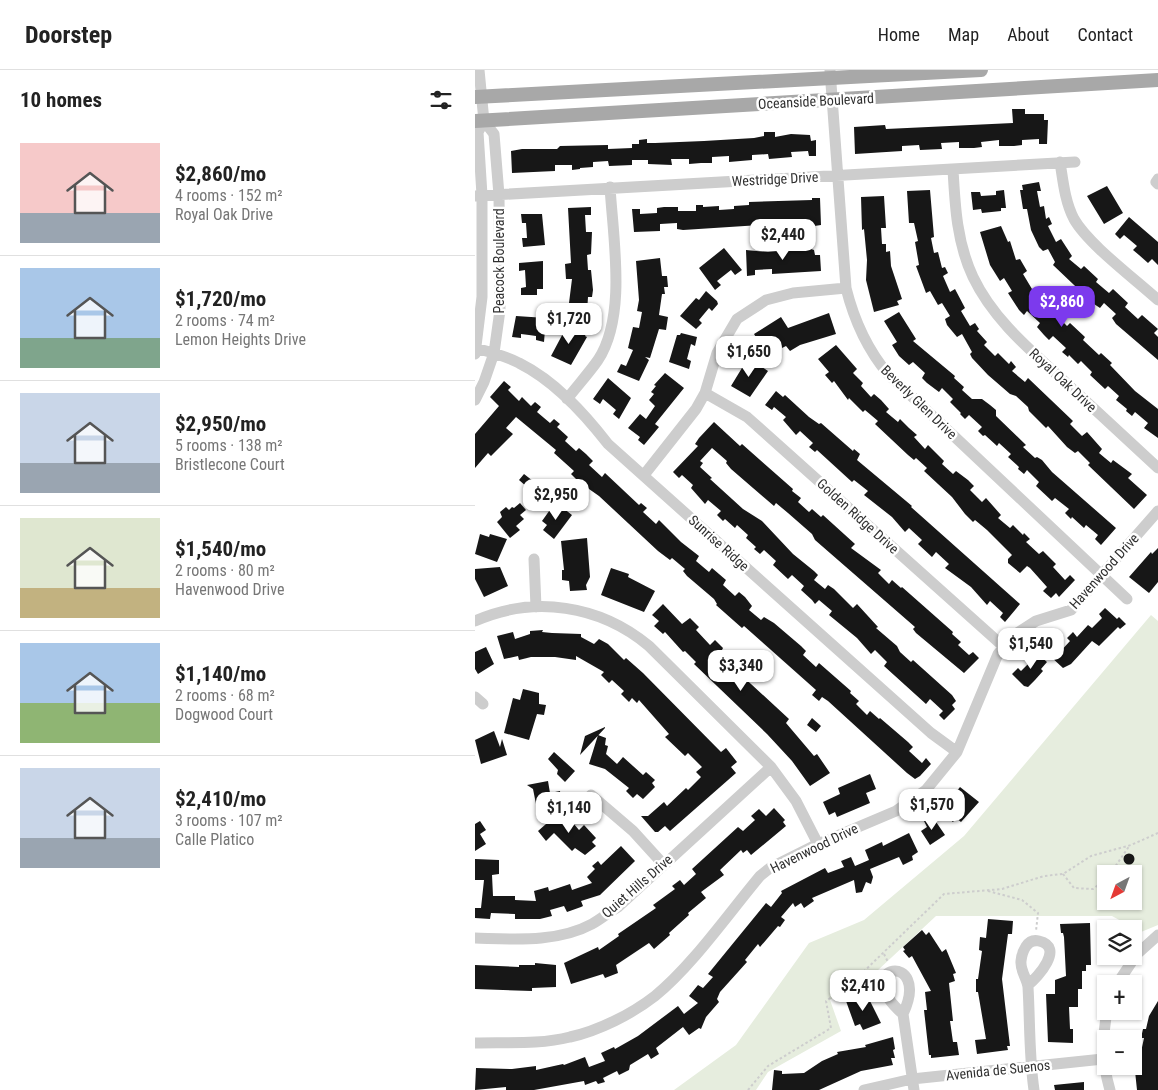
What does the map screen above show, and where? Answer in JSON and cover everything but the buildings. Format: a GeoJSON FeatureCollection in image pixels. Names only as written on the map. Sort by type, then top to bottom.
{"type":"FeatureCollection","features":[{"type":"Feature","properties":{"kind":"main road","name":"Oceanside Boulevard"},"geometry":{"type":"LineString","coordinates":[[479,97],[831,75],[981,70]]}},
{"type":"Feature","properties":{"kind":"main road","name":"Oceanside Boulevard"},"geometry":{"type":"LineString","coordinates":[[480,121],[1158,80]]}},
{"type":"Feature","properties":{"kind":"street","name":"Peacock Boulevard"},"geometry":{"type":"LineString","coordinates":[[476,350],[482,297],[478,132],[480,121],[479,70]]}},
{"type":"Feature","properties":{"kind":"street","name":"Beverly Glen Drive"},"geometry":{"type":"LineString","coordinates":[[831,75],[846,288],[851,309],[862,334],[878,362],[888,374],[1127,599]]}},
{"type":"Feature","properties":{"kind":"street","name":"Peacock Boulevard"},"geometry":{"type":"LineString","coordinates":[[475,400],[485,382],[494,353],[500,310],[499,194],[494,134],[480,121]]}},
{"type":"Feature","properties":{"kind":"street"},"geometry":{"type":"LineString","coordinates":[[1060,162],[1064,191],[1073,218],[1084,232],[1158,300]]}},
{"type":"Feature","properties":{"kind":"street","name":"Westridge Drive"},"geometry":{"type":"LineString","coordinates":[[479,196],[610,187],[1075,162]]}},
{"type":"Feature","properties":{"kind":"street","name":"Royal Oak Drive"},"geometry":{"type":"LineString","coordinates":[[953,169],[955,216],[961,244],[973,277],[989,306],[1013,334],[1158,468]]}},
{"type":"Feature","properties":{"kind":"street"},"geometry":{"type":"LineString","coordinates":[[1158,179],[1156,182],[1158,184]]}},
{"type":"Feature","properties":{"kind":"street"},"geometry":{"type":"LineString","coordinates":[[567,399],[599,359],[608,339],[616,306],[610,187]]}},
{"type":"Feature","properties":{"kind":"street"},"geometry":{"type":"LineString","coordinates":[[643,475],[696,409],[705,393],[717,353],[737,319],[766,300],[793,293],[846,288]]}},
{"type":"Feature","properties":{"kind":"street","name":"Sunrise Ridge"},"geometry":{"type":"LineString","coordinates":[[476,350],[494,353],[536,372],[589,419],[608,444],[931,733],[957,752]]}},
{"type":"Feature","properties":{"kind":"street","name":"Golden Ridge Drive"},"geometry":{"type":"LineString","coordinates":[[705,393],[747,417],[1004,647]]}},
{"type":"Feature","properties":{"kind":"street","name":"Havenwood Drive"},"geometry":{"type":"LineString","coordinates":[[475,1043],[555,1040],[571,1037],[614,1020],[654,996],[679,972],[760,876],[770,868],[818,844],[896,811],[926,790],[957,752],[998,654],[1015,635],[1036,621],[1071,610],[1158,511]]}},
{"type":"Feature","properties":{"kind":"street"},"geometry":{"type":"LineString","coordinates":[[534,559],[536,607]]}},
{"type":"Feature","properties":{"kind":"street"},"geometry":{"type":"LineString","coordinates":[[475,621],[515,609],[553,606],[590,613],[609,619],[630,630],[649,646],[771,767],[796,801],[818,844]]}},
{"type":"Feature","properties":{"kind":"street","name":"Quiet Hills Drive"},"geometry":{"type":"LineString","coordinates":[[475,938],[534,939],[572,932],[592,924],[618,906],[771,767]]}},
{"type":"Feature","properties":{"kind":"street"},"geometry":{"type":"LineString","coordinates":[[591,795],[633,831],[663,864]]}},
{"type":"Feature","properties":{"kind":"street"},"geometry":{"type":"LineString","coordinates":[[1123,975],[1137,954],[1158,935]]}},
{"type":"Feature","properties":{"kind":"street"},"geometry":{"type":"LineString","coordinates":[[1028,984],[1047,963],[1050,955],[1048,947],[1041,941],[1035,940],[1028,944],[1021,960],[1023,977],[1028,984],[1031,1067],[1034,1090]]}},
{"type":"Feature","properties":{"kind":"street"},"geometry":{"type":"LineString","coordinates":[[903,1014],[913,1085]]}},
{"type":"Feature","properties":{"kind":"street","name":"Avenida de Suenos"},"geometry":{"type":"LineString","coordinates":[[864,1090],[1097,1060]]}},
{"type":"Feature","properties":{"kind":"street"},"geometry":{"type":"LineString","coordinates":[[1107,1075],[1110,1090]]}},
{"type":"Feature","properties":{"kind":"path"},"geometry":{"type":"LineString","coordinates":[[749,1090],[768,1066],[831,1028],[826,1001],[854,982],[944,894],[1001,889],[1044,876],[1063,874],[1091,856],[1131,845],[1158,833]]}},
{"type":"Feature","properties":{"kind":"path"},"geometry":{"type":"LineString","coordinates":[[1117,865],[1131,845]]}},
{"type":"Feature","properties":{"kind":"path"},"geometry":{"type":"LineString","coordinates":[[1063,874],[1074,888],[1093,889],[1097,886]]}},
{"type":"Feature","properties":{"kind":"path"},"geometry":{"type":"LineString","coordinates":[[987,891],[1022,900],[1038,913],[1035,940]]}},
{"type":"Feature","properties":{"kind":"green space"},"geometry":{"type":"Polygon","coordinates":[[[1151,615],[1158,621],[1158,925],[1142,932],[1142,920],[1119,920],[1112,916],[936,916],[877,971],[830,1000],[841,1031],[768,1072],[756,1090],[674,1090],[736,1045],[809,943],[864,920],[964,836],[1151,615]]]}}]}
